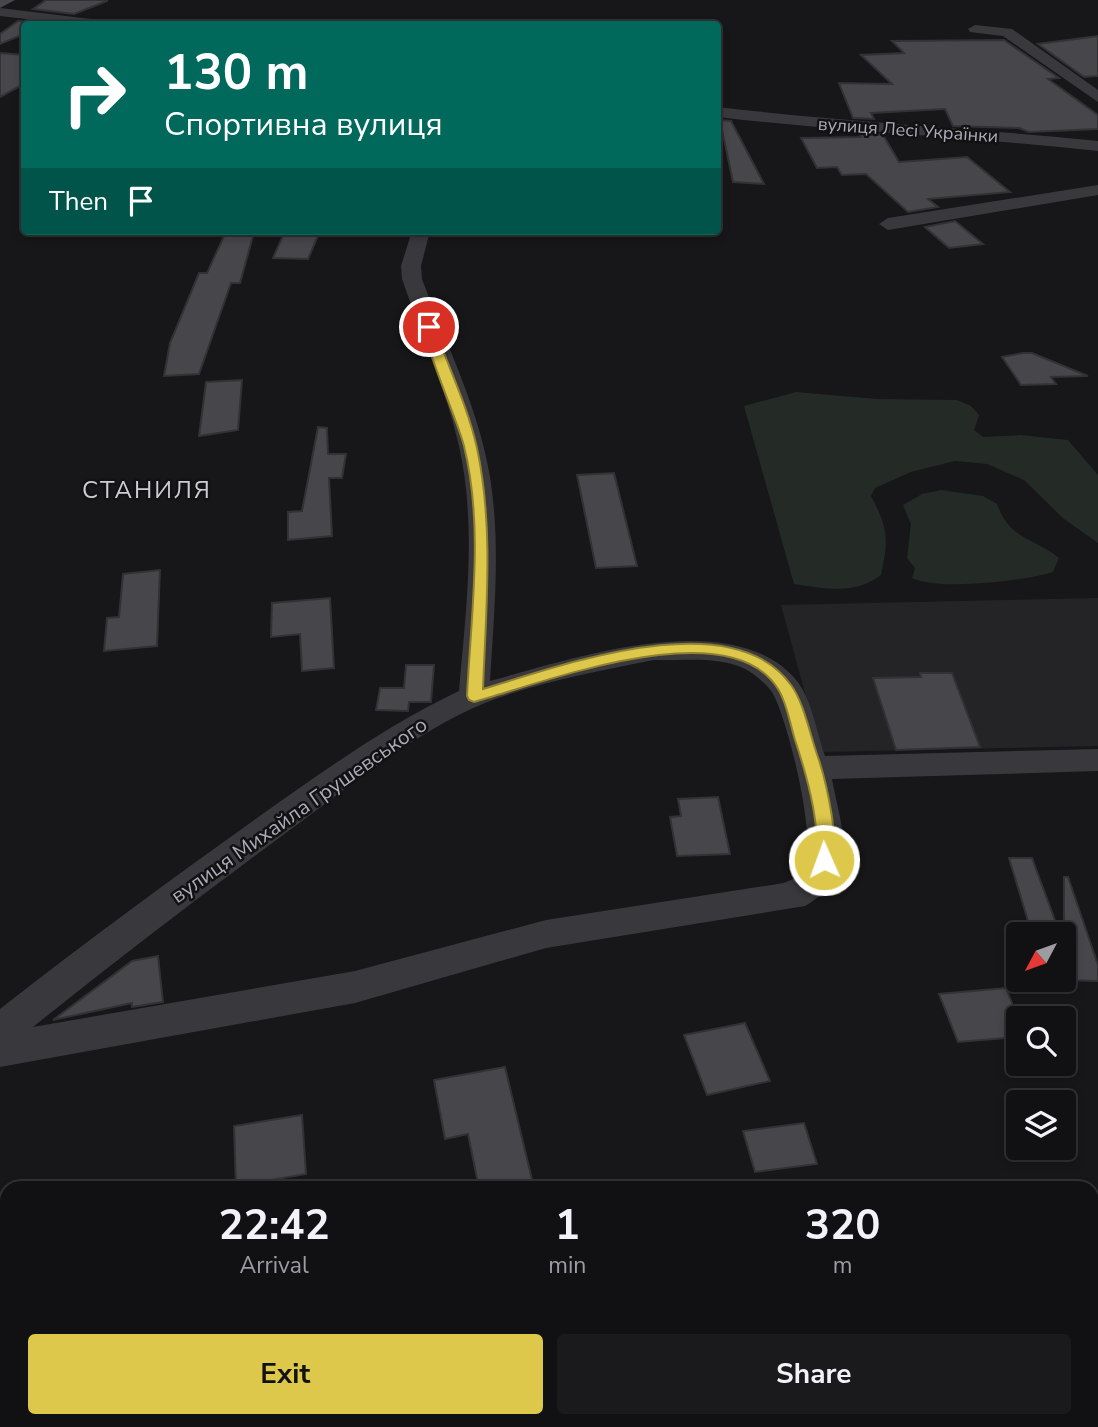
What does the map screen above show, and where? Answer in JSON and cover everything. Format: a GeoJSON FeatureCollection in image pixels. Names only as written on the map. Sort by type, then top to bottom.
{"type":"FeatureCollection","features":[{"type":"Feature","properties":{"kind":"street"},"geometry":{"type":"LineString","coordinates":[[0,3],[7,0]]}},
{"type":"Feature","properties":{"kind":"street"},"geometry":{"type":"LineString","coordinates":[[0,12],[74,21]]}},
{"type":"Feature","properties":{"kind":"street"},"geometry":{"type":"LineString","coordinates":[[975,29],[1006,32],[1098,97]]}},
{"type":"Feature","properties":{"kind":"street","name":"вулиця Лесі Українки"},"geometry":{"type":"LineString","coordinates":[[721,111],[802,122],[977,133],[1098,146]]}},
{"type":"Feature","properties":{"kind":"street"},"geometry":{"type":"LineString","coordinates":[[888,224],[1098,190]]}},
{"type":"Feature","properties":{"kind":"street"},"geometry":{"type":"LineString","coordinates":[[420,235],[411,266],[412,279],[471,446],[478,492],[482,547],[474,696]]}},
{"type":"Feature","properties":{"kind":"street","name":"вулиця Михайла Грушевського"},"geometry":{"type":"LineString","coordinates":[[0,1031],[146,916],[348,770],[435,715],[474,696],[587,664],[654,651],[734,653],[766,668],[786,688],[813,768],[827,846],[822,874],[813,884],[792,895],[546,934],[355,987],[0,1050]]}},
{"type":"Feature","properties":{"kind":"street"},"geometry":{"type":"LineString","coordinates":[[813,768],[1098,760]]}},
{"type":"Feature","properties":{"kind":"shaded area"},"geometry":{"type":"Polygon","coordinates":[[[796,392],[877,399],[957,400],[971,406],[979,415],[974,430],[983,437],[1021,435],[1068,440],[1098,475],[1098,543],[1064,519],[1024,480],[987,464],[955,461],[911,472],[875,488],[871,496],[884,526],[886,543],[881,575],[861,586],[850,588],[828,589],[794,584],[744,406],[796,392]]]}},
{"type":"Feature","properties":{"kind":"shaded area"},"geometry":{"type":"Polygon","coordinates":[[[941,490],[983,496],[997,504],[1002,516],[1016,532],[1059,558],[1053,572],[1023,579],[961,584],[924,582],[912,578],[915,568],[907,558],[911,524],[903,505],[922,494],[941,490]]]}},
{"type":"Feature","properties":{"kind":"shaded area"},"geometry":{"type":"Polygon","coordinates":[[[1098,598],[1098,746],[821,752],[781,605],[1098,598]]]}},
{"type":"Feature","properties":{"kind":"building"},"geometry":{"type":"Polygon","coordinates":[[[46,0],[107,1],[74,14],[33,9],[46,0]]]}},
{"type":"Feature","properties":{"kind":"building"},"geometry":{"type":"Polygon","coordinates":[[[21,21],[21,35],[0,44],[0,34],[21,21]]]}},
{"type":"Feature","properties":{"kind":"building"},"geometry":{"type":"Polygon","coordinates":[[[1098,36],[1098,76],[1084,77],[1038,44],[1098,36]]]}},
{"type":"Feature","properties":{"kind":"building"},"geometry":{"type":"Polygon","coordinates":[[[1004,40],[1059,78],[1048,79],[1098,115],[1098,129],[1029,132],[1019,128],[953,126],[945,109],[871,113],[874,119],[853,118],[839,83],[892,84],[861,55],[904,53],[892,41],[1004,40]]]}},
{"type":"Feature","properties":{"kind":"building"},"geometry":{"type":"Polygon","coordinates":[[[0,53],[21,55],[21,86],[0,97],[0,53]]]}},
{"type":"Feature","properties":{"kind":"building"},"geometry":{"type":"Polygon","coordinates":[[[721,120],[731,121],[764,184],[733,182],[721,120]]]}},
{"type":"Feature","properties":{"kind":"building"},"geometry":{"type":"Polygon","coordinates":[[[859,133],[883,135],[899,162],[967,157],[1010,192],[928,199],[938,207],[908,212],[866,174],[842,175],[837,167],[817,168],[801,138],[861,137],[859,133]]]}},
{"type":"Feature","properties":{"kind":"building"},"geometry":{"type":"Polygon","coordinates":[[[955,221],[983,244],[949,248],[925,227],[955,221]]]}},
{"type":"Feature","properties":{"kind":"building"},"geometry":{"type":"Polygon","coordinates":[[[283,235],[318,235],[308,259],[273,258],[283,235]]]}},
{"type":"Feature","properties":{"kind":"building"},"geometry":{"type":"Polygon","coordinates":[[[224,236],[253,236],[240,283],[231,283],[199,374],[164,376],[170,343],[199,273],[207,273],[224,236]]]}},
{"type":"Feature","properties":{"kind":"building"},"geometry":{"type":"Polygon","coordinates":[[[1032,353],[1088,376],[1051,377],[1056,384],[1021,385],[1002,357],[1032,353]]]}},
{"type":"Feature","properties":{"kind":"building"},"geometry":{"type":"Polygon","coordinates":[[[242,380],[238,430],[199,436],[206,382],[242,380]]]}},
{"type":"Feature","properties":{"kind":"building"},"geometry":{"type":"Polygon","coordinates":[[[318,427],[327,428],[328,454],[346,454],[342,478],[329,478],[332,536],[288,540],[288,512],[302,511],[318,427]]]}},
{"type":"Feature","properties":{"kind":"building"},"geometry":{"type":"Polygon","coordinates":[[[614,473],[637,566],[596,568],[577,475],[614,473]]]}},
{"type":"Feature","properties":{"kind":"building"},"geometry":{"type":"Polygon","coordinates":[[[160,570],[157,646],[104,651],[107,618],[119,617],[123,574],[160,570]]]}},
{"type":"Feature","properties":{"kind":"building"},"geometry":{"type":"Polygon","coordinates":[[[330,598],[334,668],[302,671],[300,634],[271,637],[272,603],[330,598]]]}},
{"type":"Feature","properties":{"kind":"building"},"geometry":{"type":"Polygon","coordinates":[[[406,665],[434,665],[431,702],[409,702],[408,711],[376,710],[380,688],[404,688],[406,665]]]}},
{"type":"Feature","properties":{"kind":"building"},"geometry":{"type":"Polygon","coordinates":[[[920,673],[952,673],[980,747],[896,750],[873,678],[921,677],[920,673]]]}},
{"type":"Feature","properties":{"kind":"building"},"geometry":{"type":"Polygon","coordinates":[[[718,797],[730,854],[677,856],[670,817],[681,816],[678,799],[718,797]]]}},
{"type":"Feature","properties":{"kind":"building"},"geometry":{"type":"Polygon","coordinates":[[[1009,858],[1032,858],[1056,922],[1028,922],[1009,858]]]}},
{"type":"Feature","properties":{"kind":"building"},"geometry":{"type":"Polygon","coordinates":[[[1064,877],[1068,877],[1098,965],[1098,981],[1076,980],[1076,922],[1064,922],[1064,877]]]}},
{"type":"Feature","properties":{"kind":"building"},"geometry":{"type":"Polygon","coordinates":[[[158,956],[163,1002],[132,1007],[132,1003],[53,1020],[132,961],[158,956]]]}},
{"type":"Feature","properties":{"kind":"building"},"geometry":{"type":"Polygon","coordinates":[[[1006,988],[1013,1006],[1006,1006],[1006,1038],[958,1042],[939,994],[1006,988]]]}},
{"type":"Feature","properties":{"kind":"building"},"geometry":{"type":"Polygon","coordinates":[[[745,1023],[770,1081],[707,1095],[684,1035],[745,1023]]]}},
{"type":"Feature","properties":{"kind":"building"},"geometry":{"type":"Polygon","coordinates":[[[505,1067],[532,1181],[478,1181],[468,1134],[445,1139],[434,1080],[505,1067]]]}},
{"type":"Feature","properties":{"kind":"building"},"geometry":{"type":"Polygon","coordinates":[[[302,1115],[306,1174],[265,1181],[236,1181],[234,1126],[302,1115]]]}},
{"type":"Feature","properties":{"kind":"building"},"geometry":{"type":"Polygon","coordinates":[[[804,1123],[817,1164],[755,1172],[743,1131],[804,1123]]]}},
{"type":"Feature","properties":{"kind":"district","name":"СТАНИЛЯ"},"geometry":{"type":"Point","coordinates":[147,490]}},
{"type":"Feature","properties":{"kind":"route"},"geometry":{"type":"LineString","coordinates":[[429,327],[471,446],[478,492],[482,547],[474,696],[587,664],[654,651],[709,650],[749,658],[766,668],[786,688],[813,768],[827,846],[824,860]]}}]}
